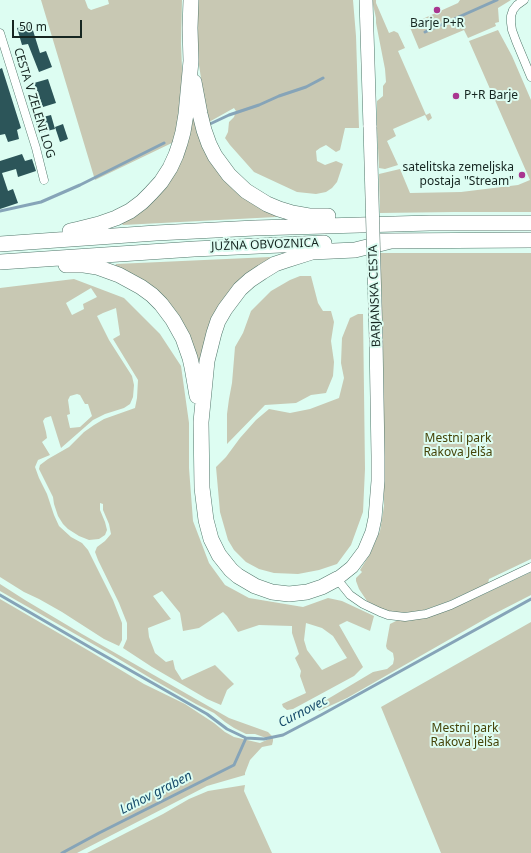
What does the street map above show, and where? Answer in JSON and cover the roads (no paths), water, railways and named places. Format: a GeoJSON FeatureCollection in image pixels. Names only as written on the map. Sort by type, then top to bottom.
{"type":"FeatureCollection","features":[{"type":"Feature","properties":{"kind":"highway"},"geometry":{"type":"LineString","coordinates":[[3,244],[37,234],[79,229],[107,221],[130,211],[142,202],[161,182],[176,155],[183,132],[186,114],[191,61],[190,0]]}},
{"type":"Feature","properties":{"kind":"highway"},"geometry":{"type":"LineString","coordinates":[[191,61],[200,114],[209,144],[222,167],[237,184],[267,204],[292,213],[309,216],[352,217],[380,224]]}},
{"type":"Feature","properties":{"kind":"highway","name":"JUŽNA OBVOZNICA"},"geometry":{"type":"LineString","coordinates":[[3,244],[277,227],[380,224],[531,223]]}},
{"type":"Feature","properties":{"kind":"highway","name":"JUŽNA OBVOZNICA"},"geometry":{"type":"LineString","coordinates":[[3,261],[215,247],[391,241],[531,240]]}},
{"type":"Feature","properties":{"kind":"highway"},"geometry":{"type":"LineString","coordinates":[[337,579],[322,587],[297,594],[281,593],[263,589],[246,582],[231,570],[215,548],[206,520],[202,488],[201,422],[207,361],[218,321],[225,309],[250,280],[262,272],[275,264],[312,252],[355,250],[391,241]]}},
{"type":"Feature","properties":{"kind":"highway"},"geometry":{"type":"LineString","coordinates":[[3,261],[47,266],[84,265],[97,267],[130,280],[152,295],[168,312],[183,338],[192,367],[201,422]]}},
{"type":"Feature","properties":{"kind":"main road","name":"BARJANSKA CESTA"},"geometry":{"type":"LineString","coordinates":[[337,579],[352,567],[364,551],[372,532],[375,518],[378,481],[376,339],[366,0]]}},
{"type":"Feature","properties":{"kind":"street"},"geometry":{"type":"LineString","coordinates":[[524,0],[513,10],[511,23],[516,41],[531,76]]}},
{"type":"Feature","properties":{"kind":"street","name":"CESTA V ZELENI LOG"},"geometry":{"type":"LineString","coordinates":[[0,33],[36,148],[44,180]]}},
{"type":"Feature","properties":{"kind":"street"},"geometry":{"type":"LineString","coordinates":[[337,579],[350,595],[363,604],[388,615],[405,617],[426,614],[451,605],[531,567]]}},
{"type":"Feature","properties":{"kind":"waterway"},"geometry":{"type":"LineString","coordinates":[[425,32],[497,0]]}},
{"type":"Feature","properties":{"kind":"waterway"},"geometry":{"type":"LineString","coordinates":[[210,124],[229,115],[306,87],[323,78]]}},
{"type":"Feature","properties":{"kind":"waterway"},"geometry":{"type":"LineString","coordinates":[[0,211],[41,202],[80,185],[164,143]]}},
{"type":"Feature","properties":{"kind":"waterway","name":"Curnovec"},"geometry":{"type":"LineString","coordinates":[[0,595],[207,714],[227,729],[246,738],[264,739],[283,735],[531,599]]}},
{"type":"Feature","properties":{"kind":"waterway","name":"Lahov graben"},"geometry":{"type":"LineString","coordinates":[[62,853],[234,765],[246,738]]}},
{"type":"Feature","properties":{"kind":"place","name":"Barje P+R"},"geometry":{"type":"Point","coordinates":[437,10]}},
{"type":"Feature","properties":{"kind":"place","name":"P+R Barje"},"geometry":{"type":"Point","coordinates":[456,96]}},
{"type":"Feature","properties":{"kind":"place","name":"satelitska zemeljska postaja \"Stream\""},"geometry":{"type":"Point","coordinates":[522,175]}},
{"type":"Feature","properties":{"kind":"park label","name":"Mestni park Rakova Jelša"},"geometry":{"type":"Point","coordinates":[458,446]}},
{"type":"Feature","properties":{"kind":"park label","name":"Mestni park Rakova jelša"},"geometry":{"type":"Point","coordinates":[465,736]}}]}
